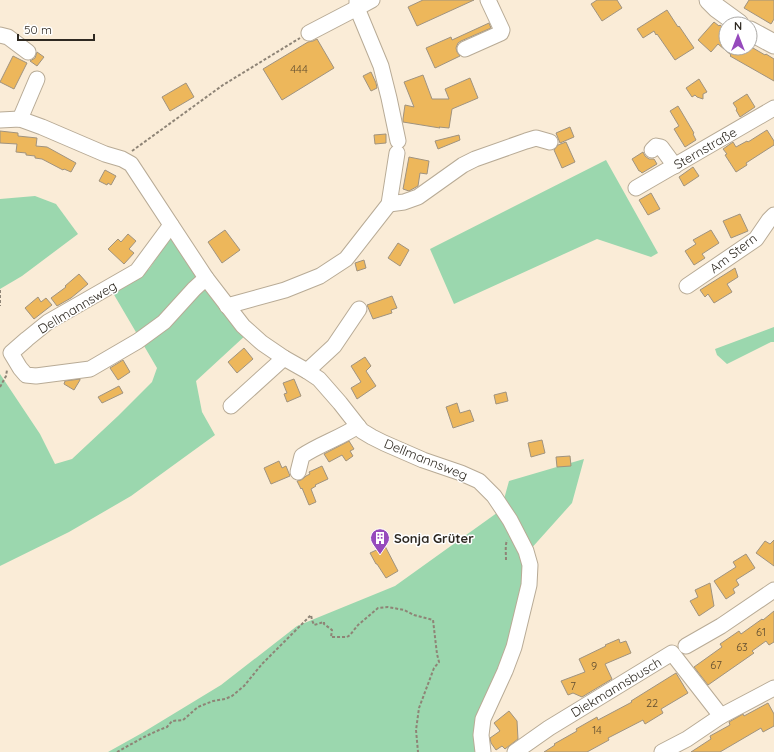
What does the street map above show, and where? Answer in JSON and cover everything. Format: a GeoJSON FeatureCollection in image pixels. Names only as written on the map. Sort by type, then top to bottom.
{"type":"FeatureCollection","features":[{"type":"Feature","properties":{"kind":"main road"},"geometry":{"type":"LineString","coordinates":[[709,0],[728,16]]}},
{"type":"Feature","properties":{"kind":"main road"},"geometry":{"type":"LineString","coordinates":[[758,35],[774,44]]}},
{"type":"Feature","properties":{"kind":"street"},"geometry":{"type":"LineString","coordinates":[[309,32],[357,4],[372,0]]}},
{"type":"Feature","properties":{"kind":"street"},"geometry":{"type":"LineString","coordinates":[[465,49],[501,33],[502,30],[488,0]]}},
{"type":"Feature","properties":{"kind":"street"},"geometry":{"type":"LineString","coordinates":[[228,306],[285,290],[320,276],[346,259],[389,204],[397,147],[389,98],[381,66],[357,4]]}},
{"type":"Feature","properties":{"kind":"street"},"geometry":{"type":"LineString","coordinates":[[0,35],[8,37],[28,52]]}},
{"type":"Feature","properties":{"kind":"street"},"geometry":{"type":"LineString","coordinates":[[20,119],[37,79]]}},
{"type":"Feature","properties":{"kind":"street","name":"Sternstraße"},"geometry":{"type":"LineString","coordinates":[[636,188],[774,108]]}},
{"type":"Feature","properties":{"kind":"street","name":"Dellmannsweg"},"geometry":{"type":"LineString","coordinates":[[0,120],[20,119],[105,154],[122,159],[131,164],[206,278],[243,326],[262,343],[319,380],[358,426],[372,437],[423,460],[462,472],[479,481],[494,496],[510,520],[526,551],[530,564],[529,585],[514,647],[505,671],[483,719],[481,735],[483,752]]}},
{"type":"Feature","properties":{"kind":"street"},"geometry":{"type":"LineString","coordinates":[[389,204],[404,202],[418,197],[463,165],[475,159],[526,140],[536,138],[550,142]]}},
{"type":"Feature","properties":{"kind":"street"},"geometry":{"type":"LineString","coordinates":[[652,150],[656,146],[661,147],[675,166]]}},
{"type":"Feature","properties":{"kind":"street","name":"Am Stern"},"geometry":{"type":"LineString","coordinates":[[687,286],[756,239],[774,215]]}},
{"type":"Feature","properties":{"kind":"street","name":"Dellmannsweg"},"geometry":{"type":"LineString","coordinates":[[171,225],[137,271],[48,322],[11,353],[20,368],[26,375],[36,376],[90,369],[138,341],[164,322],[206,278]]}},
{"type":"Feature","properties":{"kind":"street"},"geometry":{"type":"LineString","coordinates":[[307,371],[325,356],[334,346],[359,309]]}},
{"type":"Feature","properties":{"kind":"street"},"geometry":{"type":"LineString","coordinates":[[231,406],[284,358]]}},
{"type":"Feature","properties":{"kind":"street"},"geometry":{"type":"LineString","coordinates":[[298,472],[302,456],[358,426]]}},
{"type":"Feature","properties":{"kind":"street"},"geometry":{"type":"LineString","coordinates":[[686,646],[721,626],[774,590]]}},
{"type":"Feature","properties":{"kind":"street","name":"Diekmannsbusch"},"geometry":{"type":"LineString","coordinates":[[515,752],[549,728],[672,653],[720,716]]}},
{"type":"Feature","properties":{"kind":"street"},"geometry":{"type":"LineString","coordinates":[[662,752],[687,739],[720,716],[774,688]]}},
{"type":"Feature","properties":{"kind":"path"},"geometry":{"type":"LineString","coordinates":[[122,159],[223,85],[309,32]]}},
{"type":"Feature","properties":{"kind":"path"},"geometry":{"type":"LineString","coordinates":[[0,290],[0,306]]}},
{"type":"Feature","properties":{"kind":"path"},"geometry":{"type":"LineString","coordinates":[[117,752],[144,737],[167,728],[172,721],[183,720],[198,707],[232,696],[244,686],[262,664],[311,614],[314,625],[324,622],[324,624],[332,630],[331,637],[347,637],[358,625],[378,608],[388,607],[404,610],[414,615],[433,620],[439,662],[434,668],[419,708],[416,730],[418,752]]}},
{"type":"Feature","properties":{"kind":"green space"},"geometry":{"type":"Polygon","coordinates":[[[606,160],[658,253],[651,257],[597,239],[454,304],[430,249],[606,160]]]}},
{"type":"Feature","properties":{"kind":"green space"},"geometry":{"type":"Polygon","coordinates":[[[35,196],[56,204],[78,234],[22,276],[0,289],[0,199],[35,196]]]}},
{"type":"Feature","properties":{"kind":"green space"},"geometry":{"type":"Polygon","coordinates":[[[174,233],[247,334],[196,381],[202,412],[215,435],[131,496],[69,532],[0,566],[0,374],[40,434],[55,464],[72,459],[152,382],[157,368],[113,293],[149,269],[174,233]]]}},
{"type":"Feature","properties":{"kind":"green space"},"geometry":{"type":"Polygon","coordinates":[[[774,327],[774,342],[771,342],[727,364],[717,355],[715,349],[774,327]]]}},
{"type":"Feature","properties":{"kind":"green space"},"geometry":{"type":"Polygon","coordinates":[[[584,459],[572,503],[529,551],[504,671],[482,752],[108,752],[221,685],[297,626],[395,586],[501,510],[509,481],[584,459]]]}},
{"type":"Feature","properties":{"kind":"building"},"geometry":{"type":"Polygon","coordinates":[[[423,0],[474,0],[417,26],[408,7],[423,0]]]}},
{"type":"Feature","properties":{"kind":"building"},"geometry":{"type":"Polygon","coordinates":[[[597,0],[617,0],[622,8],[602,21],[591,4],[597,0]]]}},
{"type":"Feature","properties":{"kind":"building"},"geometry":{"type":"Polygon","coordinates":[[[749,0],[774,0],[774,19],[771,24],[744,8],[749,0]]]}},
{"type":"Feature","properties":{"kind":"building"},"geometry":{"type":"Polygon","coordinates":[[[667,10],[694,48],[675,60],[654,31],[643,38],[637,29],[667,10]]]}},
{"type":"Feature","properties":{"kind":"building"},"geometry":{"type":"Polygon","coordinates":[[[714,22],[718,25],[718,44],[711,52],[698,40],[714,22]]]}},
{"type":"Feature","properties":{"kind":"building"},"geometry":{"type":"Polygon","coordinates":[[[489,23],[491,28],[458,43],[456,48],[460,56],[435,68],[426,48],[451,37],[452,40],[489,23]]]}},
{"type":"Feature","properties":{"kind":"building"},"geometry":{"type":"Polygon","coordinates":[[[317,39],[334,68],[282,100],[263,69],[308,42],[317,39]]]}},
{"type":"Feature","properties":{"kind":"building"},"geometry":{"type":"Polygon","coordinates":[[[758,51],[765,55],[766,54],[774,59],[774,81],[730,56],[758,56],[758,51]]]}},
{"type":"Feature","properties":{"kind":"building"},"geometry":{"type":"Polygon","coordinates":[[[37,52],[44,57],[37,66],[30,61],[35,58],[37,52]]]}},
{"type":"Feature","properties":{"kind":"building"},"geometry":{"type":"Polygon","coordinates":[[[13,56],[27,63],[14,89],[0,82],[13,56]]]}},
{"type":"Feature","properties":{"kind":"building"},"geometry":{"type":"Polygon","coordinates":[[[371,72],[377,88],[371,91],[363,76],[371,72]]]}},
{"type":"Feature","properties":{"kind":"building"},"geometry":{"type":"Polygon","coordinates":[[[423,75],[432,99],[449,99],[445,89],[470,78],[478,98],[452,109],[449,128],[403,122],[405,105],[414,107],[404,82],[423,75]]]}},
{"type":"Feature","properties":{"kind":"building"},"geometry":{"type":"Polygon","coordinates":[[[699,79],[707,92],[703,94],[703,99],[695,95],[692,97],[686,88],[699,79]]]}},
{"type":"Feature","properties":{"kind":"building"},"geometry":{"type":"Polygon","coordinates":[[[186,83],[194,97],[170,111],[162,97],[186,83]]]}},
{"type":"Feature","properties":{"kind":"building"},"geometry":{"type":"Polygon","coordinates":[[[747,94],[755,107],[740,117],[733,103],[747,94]]]}},
{"type":"Feature","properties":{"kind":"building"},"geometry":{"type":"Polygon","coordinates":[[[678,106],[694,133],[693,134],[696,140],[685,147],[674,129],[679,126],[670,111],[678,106]]]}},
{"type":"Feature","properties":{"kind":"building"},"geometry":{"type":"Polygon","coordinates":[[[570,127],[574,137],[560,143],[556,133],[570,127]]]}},
{"type":"Feature","properties":{"kind":"building"},"geometry":{"type":"Polygon","coordinates":[[[767,130],[774,141],[774,145],[746,163],[747,165],[736,172],[725,155],[727,154],[723,149],[733,142],[736,147],[747,141],[748,142],[767,130]]]}},
{"type":"Feature","properties":{"kind":"building"},"geometry":{"type":"Polygon","coordinates":[[[0,131],[18,133],[18,136],[37,138],[36,146],[47,147],[76,163],[71,172],[64,169],[63,170],[42,159],[35,158],[35,156],[16,152],[17,144],[0,143],[0,131]]]}},
{"type":"Feature","properties":{"kind":"building"},"geometry":{"type":"Polygon","coordinates":[[[386,134],[386,143],[375,144],[374,135],[386,134]]]}},
{"type":"Feature","properties":{"kind":"building"},"geometry":{"type":"Polygon","coordinates":[[[459,135],[460,140],[438,149],[435,141],[459,135]]]}},
{"type":"Feature","properties":{"kind":"building"},"geometry":{"type":"Polygon","coordinates":[[[566,142],[575,162],[562,168],[554,150],[558,145],[566,142]]]}},
{"type":"Feature","properties":{"kind":"building"},"geometry":{"type":"Polygon","coordinates":[[[643,152],[649,159],[654,159],[657,164],[642,173],[639,171],[632,159],[643,152]]]}},
{"type":"Feature","properties":{"kind":"building"},"geometry":{"type":"Polygon","coordinates":[[[409,157],[429,161],[427,174],[420,173],[418,186],[409,191],[403,189],[409,157]]]}},
{"type":"Feature","properties":{"kind":"building"},"geometry":{"type":"Polygon","coordinates":[[[693,167],[699,176],[684,186],[679,177],[693,167]]]}},
{"type":"Feature","properties":{"kind":"building"},"geometry":{"type":"Polygon","coordinates":[[[105,170],[116,176],[111,185],[108,183],[107,185],[99,181],[105,170]]]}},
{"type":"Feature","properties":{"kind":"building"},"geometry":{"type":"Polygon","coordinates":[[[651,193],[660,209],[648,215],[639,200],[651,193]]]}},
{"type":"Feature","properties":{"kind":"building"},"geometry":{"type":"Polygon","coordinates":[[[740,214],[748,231],[731,238],[723,221],[740,214]]]}},
{"type":"Feature","properties":{"kind":"building"},"geometry":{"type":"Polygon","coordinates":[[[225,230],[240,250],[222,263],[208,242],[225,230]]]}},
{"type":"Feature","properties":{"kind":"building"},"geometry":{"type":"Polygon","coordinates":[[[711,230],[719,243],[702,254],[705,258],[694,265],[685,251],[696,244],[693,240],[711,230]]]}},
{"type":"Feature","properties":{"kind":"building"},"geometry":{"type":"Polygon","coordinates":[[[128,234],[136,241],[129,249],[134,253],[124,264],[108,249],[118,239],[121,242],[128,234]]]}},
{"type":"Feature","properties":{"kind":"building"},"geometry":{"type":"Polygon","coordinates":[[[398,243],[409,250],[400,266],[388,258],[398,243]]]}},
{"type":"Feature","properties":{"kind":"building"},"geometry":{"type":"Polygon","coordinates":[[[364,260],[366,268],[357,271],[355,263],[364,260]]]}},
{"type":"Feature","properties":{"kind":"building"},"geometry":{"type":"Polygon","coordinates":[[[735,268],[738,277],[727,284],[732,292],[714,303],[708,294],[705,297],[700,290],[735,268]]]}},
{"type":"Feature","properties":{"kind":"building"},"geometry":{"type":"Polygon","coordinates":[[[79,274],[88,284],[71,298],[57,306],[51,298],[66,287],[65,286],[79,274]]]}},
{"type":"Feature","properties":{"kind":"building"},"geometry":{"type":"Polygon","coordinates":[[[392,296],[397,308],[391,310],[392,313],[373,319],[367,305],[392,296]]]}},
{"type":"Feature","properties":{"kind":"building"},"geometry":{"type":"Polygon","coordinates":[[[38,297],[41,302],[46,298],[52,305],[34,319],[25,308],[38,297]]]}},
{"type":"Feature","properties":{"kind":"building"},"geometry":{"type":"Polygon","coordinates":[[[244,348],[253,359],[237,373],[228,362],[244,348]]]}},
{"type":"Feature","properties":{"kind":"building"},"geometry":{"type":"Polygon","coordinates":[[[365,357],[371,366],[366,371],[376,386],[357,399],[351,388],[361,382],[351,366],[365,357]]]}},
{"type":"Feature","properties":{"kind":"building"},"geometry":{"type":"Polygon","coordinates":[[[123,360],[130,372],[118,380],[110,368],[123,360]]]}},
{"type":"Feature","properties":{"kind":"building"},"geometry":{"type":"Polygon","coordinates":[[[80,379],[74,390],[64,384],[65,381],[80,379]]]}},
{"type":"Feature","properties":{"kind":"building"},"geometry":{"type":"Polygon","coordinates":[[[294,379],[301,396],[287,402],[284,394],[287,393],[283,383],[294,379]]]}},
{"type":"Feature","properties":{"kind":"building"},"geometry":{"type":"Polygon","coordinates":[[[119,386],[123,393],[102,403],[98,397],[119,386]]]}},
{"type":"Feature","properties":{"kind":"building"},"geometry":{"type":"Polygon","coordinates":[[[506,392],[508,401],[496,404],[494,395],[506,392]]]}},
{"type":"Feature","properties":{"kind":"building"},"geometry":{"type":"Polygon","coordinates":[[[457,403],[460,413],[470,410],[474,421],[453,428],[446,407],[457,403]]]}},
{"type":"Feature","properties":{"kind":"building"},"geometry":{"type":"Polygon","coordinates":[[[542,440],[545,453],[531,457],[528,443],[542,440]]]}},
{"type":"Feature","properties":{"kind":"building"},"geometry":{"type":"Polygon","coordinates":[[[349,441],[354,449],[350,451],[353,456],[346,461],[342,455],[329,462],[324,454],[349,441]]]}},
{"type":"Feature","properties":{"kind":"building"},"geometry":{"type":"Polygon","coordinates":[[[570,456],[571,466],[557,467],[556,457],[570,456]]]}},
{"type":"Feature","properties":{"kind":"building"},"geometry":{"type":"Polygon","coordinates":[[[279,461],[282,468],[286,466],[290,476],[271,484],[264,468],[279,461]]]}},
{"type":"Feature","properties":{"kind":"building"},"geometry":{"type":"Polygon","coordinates":[[[322,466],[328,479],[315,485],[316,486],[311,489],[316,502],[309,505],[302,488],[301,489],[297,481],[310,474],[309,472],[322,466]]]}},
{"type":"Feature","properties":{"kind":"building"},"geometry":{"type":"Polygon","coordinates":[[[774,540],[774,566],[756,553],[765,541],[770,544],[774,540]]]}},
{"type":"Feature","properties":{"kind":"building"},"geometry":{"type":"Polygon","coordinates":[[[385,546],[398,571],[386,578],[370,553],[385,546]]]}},
{"type":"Feature","properties":{"kind":"building"},"geometry":{"type":"Polygon","coordinates":[[[746,554],[755,568],[736,580],[739,585],[733,589],[735,593],[726,599],[714,581],[736,567],[733,562],[746,554]]]}},
{"type":"Feature","properties":{"kind":"building"},"geometry":{"type":"Polygon","coordinates":[[[710,583],[714,606],[699,616],[690,601],[698,597],[695,590],[710,583]]]}},
{"type":"Feature","properties":{"kind":"building"},"geometry":{"type":"Polygon","coordinates":[[[774,611],[774,642],[769,645],[766,641],[752,651],[754,653],[708,685],[694,667],[722,647],[720,644],[739,631],[741,634],[774,611]]]}},
{"type":"Feature","properties":{"kind":"building"},"geometry":{"type":"Polygon","coordinates":[[[619,639],[620,643],[626,641],[631,653],[605,664],[612,679],[582,697],[573,693],[568,695],[561,681],[585,672],[579,659],[619,639]]]}},
{"type":"Feature","properties":{"kind":"building"},"geometry":{"type":"Polygon","coordinates":[[[676,673],[688,693],[661,709],[663,713],[645,724],[643,720],[608,738],[609,740],[587,752],[544,752],[555,745],[554,744],[577,731],[576,729],[597,717],[598,720],[632,702],[631,701],[676,673]]]}},
{"type":"Feature","properties":{"kind":"building"},"geometry":{"type":"Polygon","coordinates":[[[768,703],[774,714],[774,726],[763,732],[761,728],[720,752],[691,752],[711,739],[710,736],[730,725],[729,722],[768,703]]]}},
{"type":"Feature","properties":{"kind":"building"},"geometry":{"type":"Polygon","coordinates":[[[509,711],[517,721],[518,739],[505,749],[502,746],[496,750],[491,743],[490,738],[500,731],[494,723],[509,711]]]}},
{"type":"Feature","properties":{"kind":"place","name":"Sonja Grüter"},"geometry":{"type":"Point","coordinates":[380,555]}}]}
